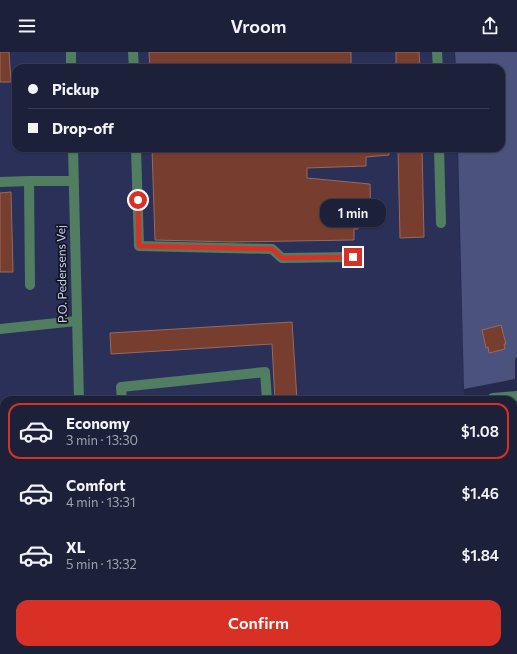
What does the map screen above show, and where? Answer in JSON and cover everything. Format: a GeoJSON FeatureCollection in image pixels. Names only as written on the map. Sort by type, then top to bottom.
{"type":"FeatureCollection","features":[{"type":"Feature","properties":{"kind":"street"},"geometry":{"type":"LineString","coordinates":[[71,52],[71,64]]}},
{"type":"Feature","properties":{"kind":"street"},"geometry":{"type":"LineString","coordinates":[[134,52],[134,64]]}},
{"type":"Feature","properties":{"kind":"street"},"geometry":{"type":"LineString","coordinates":[[437,52],[438,64]]}},
{"type":"Feature","properties":{"kind":"street","name":"P.O. Pedersens Vej"},"geometry":{"type":"LineString","coordinates":[[73,152],[79,396]]}},
{"type":"Feature","properties":{"kind":"street"},"geometry":{"type":"LineString","coordinates":[[136,152],[139,246],[272,249],[282,258],[353,257]]}},
{"type":"Feature","properties":{"kind":"street"},"geometry":{"type":"LineString","coordinates":[[439,152],[441,223]]}},
{"type":"Feature","properties":{"kind":"street"},"geometry":{"type":"LineString","coordinates":[[29,181],[30,285]]}},
{"type":"Feature","properties":{"kind":"street"},"geometry":{"type":"LineString","coordinates":[[0,182],[74,181]]}},
{"type":"Feature","properties":{"kind":"street"},"geometry":{"type":"LineString","coordinates":[[0,329],[76,321]]}},
{"type":"Feature","properties":{"kind":"street"},"geometry":{"type":"LineString","coordinates":[[122,396],[121,387],[265,372],[267,396]]}},
{"type":"Feature","properties":{"kind":"shaded area"},"geometry":{"type":"Polygon","coordinates":[[[0,52],[454,52],[455,64],[12,64],[12,152],[457,152],[464,396],[0,396],[0,52]]]}},
{"type":"Feature","properties":{"kind":"shaded area"},"geometry":{"type":"Polygon","coordinates":[[[455,52],[517,52],[517,357],[515,359],[515,379],[464,389],[458,152],[505,152],[505,64],[456,64],[455,52]]]}},
{"type":"Feature","properties":{"kind":"building"},"geometry":{"type":"Polygon","coordinates":[[[0,52],[9,52],[11,82],[0,82],[0,52]]]}},
{"type":"Feature","properties":{"kind":"building"},"geometry":{"type":"Polygon","coordinates":[[[149,52],[351,52],[351,64],[150,64],[149,52]]]}},
{"type":"Feature","properties":{"kind":"building"},"geometry":{"type":"Polygon","coordinates":[[[396,52],[419,52],[420,64],[396,64],[396,52]]]}},
{"type":"Feature","properties":{"kind":"building"},"geometry":{"type":"Polygon","coordinates":[[[152,152],[389,152],[389,155],[366,157],[366,166],[307,168],[307,178],[370,184],[371,220],[358,222],[358,229],[354,229],[354,240],[232,242],[155,240],[152,152]]]}},
{"type":"Feature","properties":{"kind":"building"},"geometry":{"type":"Polygon","coordinates":[[[398,152],[422,152],[424,237],[400,238],[398,152]]]}},
{"type":"Feature","properties":{"kind":"building"},"geometry":{"type":"Polygon","coordinates":[[[11,192],[13,272],[0,272],[0,193],[11,192]]]}},
{"type":"Feature","properties":{"kind":"building"},"geometry":{"type":"Polygon","coordinates":[[[292,322],[297,396],[275,396],[272,344],[111,354],[110,333],[292,322]]]}},
{"type":"Feature","properties":{"kind":"building"},"geometry":{"type":"Polygon","coordinates":[[[501,325],[506,344],[504,344],[505,349],[489,353],[488,347],[486,348],[482,330],[501,325]]]}},
{"type":"Feature","properties":{"kind":"route"},"geometry":{"type":"LineString","coordinates":[[138,200],[139,246],[272,249],[282,258],[353,257]]}}]}
